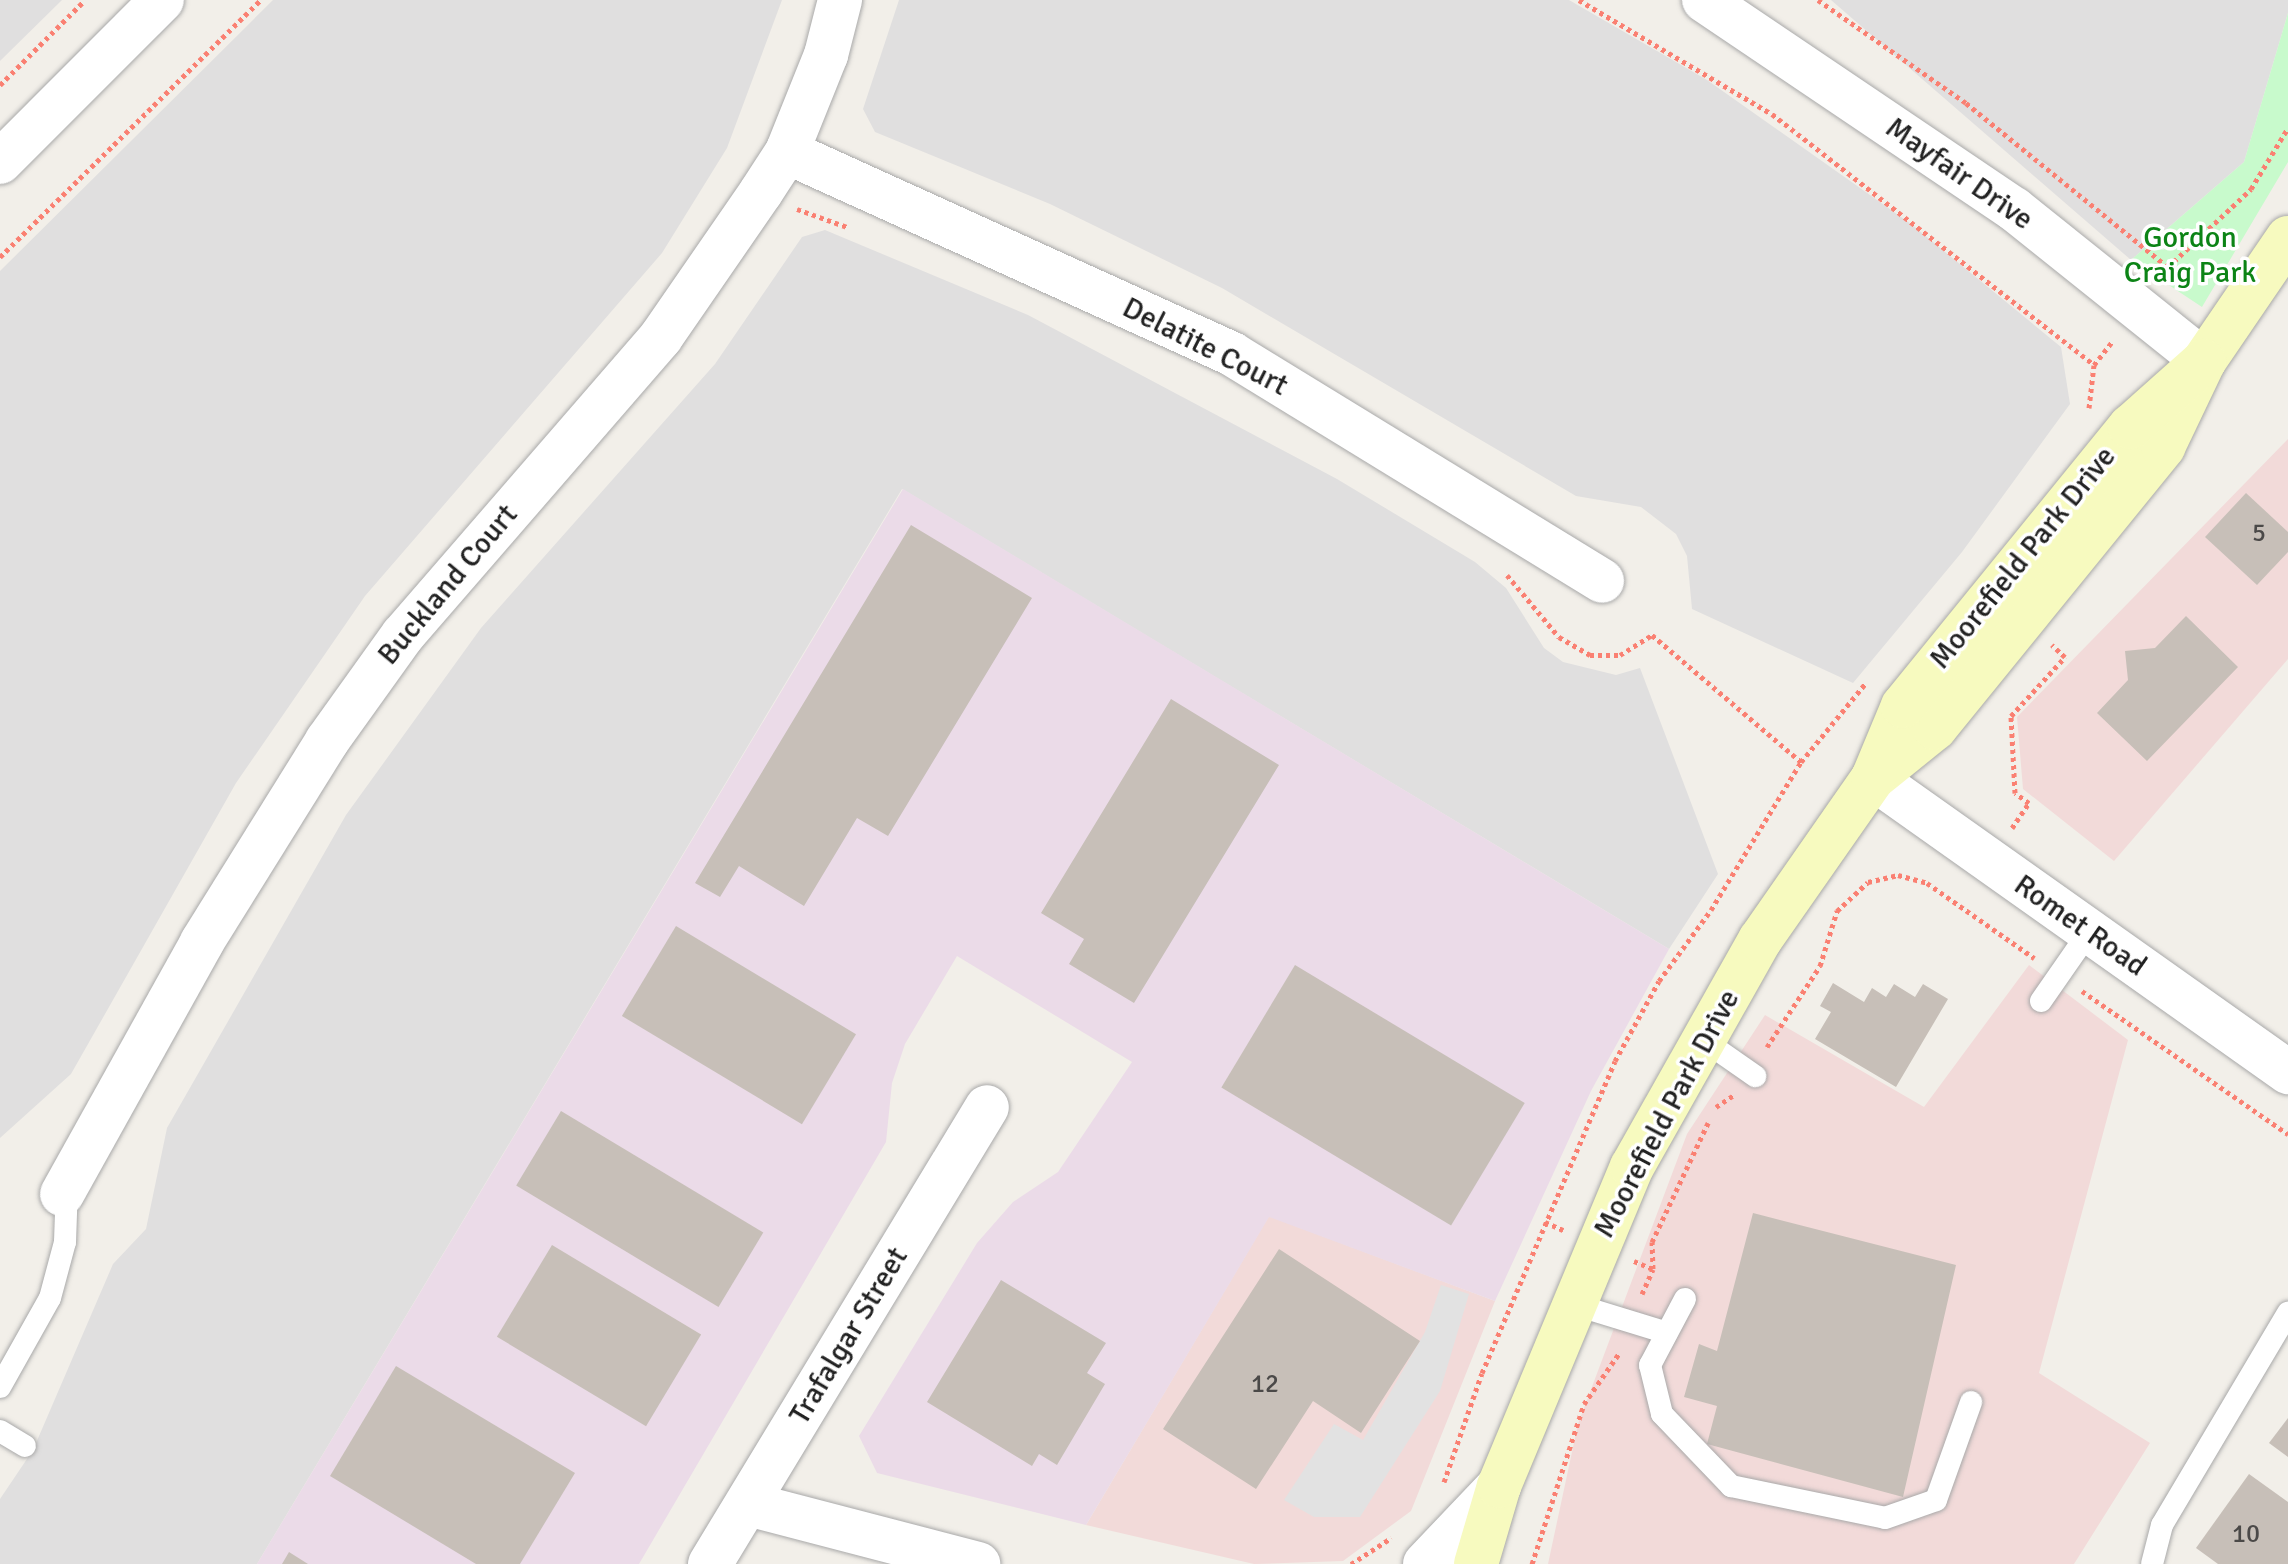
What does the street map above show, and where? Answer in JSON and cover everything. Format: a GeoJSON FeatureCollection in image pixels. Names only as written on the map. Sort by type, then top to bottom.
{"type":"FeatureCollection","features":[{"type":"Feature","properties":{"kind":"main road","name":"Moorefield Park Drive"},"geometry":{"type":"LineString","coordinates":[[1873,778],[1935,728],[2163,447],[2204,361],[2288,238]]}},
{"type":"Feature","properties":{"kind":"main road","name":"Moorefield Park Drive"},"geometry":{"type":"LineString","coordinates":[[1476,1564],[1499,1486],[1632,1167],[1760,940],[1873,778],[1903,706],[2130,427],[2204,361]]}},
{"type":"Feature","properties":{"kind":"street"},"geometry":{"type":"LineString","coordinates":[[0,162],[162,0]]}},
{"type":"Feature","properties":{"kind":"street","name":"Buckland Court"},"geometry":{"type":"LineString","coordinates":[[65,1190],[202,942],[327,741],[403,635],[661,337],[761,192],[787,152],[826,55],[840,0]]}},
{"type":"Feature","properties":{"kind":"street","name":"Mayfair Drive"},"geometry":{"type":"LineString","coordinates":[[1721,4],[2014,209],[2137,311],[2204,361]]}},
{"type":"Feature","properties":{"kind":"street","name":"Delatite Court"},"geometry":{"type":"LineString","coordinates":[[787,152],[1232,354],[1602,581]]}},
{"type":"Feature","properties":{"kind":"street","name":"Romet Road"},"geometry":{"type":"LineString","coordinates":[[1873,778],[2288,1072]]}},
{"type":"Feature","properties":{"kind":"street","name":"Trafalgar Street"},"geometry":{"type":"LineString","coordinates":[[710,1564],[987,1107]]}},
{"type":"Feature","properties":{"kind":"street"},"geometry":{"type":"LineString","coordinates":[[1412,1548],[1499,1486]]}},
{"type":"Feature","properties":{"kind":"street"},"geometry":{"type":"LineString","coordinates":[[748,1504],[978,1564]]}},
{"type":"Feature","properties":{"kind":"lane"},"geometry":{"type":"LineString","coordinates":[[2041,1001],[2089,932]]}},
{"type":"Feature","properties":{"kind":"lane"},"geometry":{"type":"LineString","coordinates":[[1702,1039],[1752,1074]]}},
{"type":"Feature","properties":{"kind":"lane","name":"Buckland Court"},"geometry":{"type":"LineString","coordinates":[[0,1387],[38,1328],[56,1281],[65,1190]]}},
{"type":"Feature","properties":{"kind":"lane"},"geometry":{"type":"LineString","coordinates":[[1685,1299],[1650,1365],[1662,1414],[1731,1486],[1885,1518],[1936,1500],[1971,1402]]}},
{"type":"Feature","properties":{"kind":"lane"},"geometry":{"type":"LineString","coordinates":[[1573,1304],[1667,1333]]}},
{"type":"Feature","properties":{"kind":"lane"},"geometry":{"type":"LineString","coordinates":[[2152,1564],[2162,1525],[2288,1313]]}},
{"type":"Feature","properties":{"kind":"lane"},"geometry":{"type":"LineString","coordinates":[[0,1431],[25,1446]]}},
{"type":"Feature","properties":{"kind":"path"},"geometry":{"type":"LineString","coordinates":[[0,85],[85,0]]}},
{"type":"Feature","properties":{"kind":"path"},"geometry":{"type":"LineString","coordinates":[[0,257],[261,0]]}},
{"type":"Feature","properties":{"kind":"path"},"geometry":{"type":"LineString","coordinates":[[1579,0],[1772,114],[2094,365]]}},
{"type":"Feature","properties":{"kind":"path"},"geometry":{"type":"LineString","coordinates":[[1818,0],[1966,103],[2168,267]]}},
{"type":"Feature","properties":{"kind":"path"},"geometry":{"type":"LineString","coordinates":[[2088,424],[2094,365],[2168,267],[2251,189],[2288,128]]}},
{"type":"Feature","properties":{"kind":"path"},"geometry":{"type":"LineString","coordinates":[[761,192],[825,223],[860,229]]}},
{"type":"Feature","properties":{"kind":"path"},"geometry":{"type":"LineString","coordinates":[[1499,564],[1559,637],[1590,655],[1620,655],[1652,635],[1801,762]]}},
{"type":"Feature","properties":{"kind":"path"},"geometry":{"type":"LineString","coordinates":[[1956,903],[2029,803],[2015,793],[2011,716],[2065,657],[2024,618]]}},
{"type":"Feature","properties":{"kind":"path"},"geometry":{"type":"LineString","coordinates":[[1437,1496],[1545,1222],[1615,1061],[1659,981],[1711,910],[1801,762],[1870,677]]}},
{"type":"Feature","properties":{"kind":"path"},"geometry":{"type":"LineString","coordinates":[[1532,1564],[1584,1404],[1623,1348],[1630,1322],[1653,1269],[1652,1242],[1716,1106],[1736,1093],[1752,1074],[1806,991],[1828,950],[1837,911],[1855,891],[1898,875],[1927,883],[2288,1134]]}},
{"type":"Feature","properties":{"kind":"path"},"geometry":{"type":"LineString","coordinates":[[1545,1222],[1653,1269]]}},
{"type":"Feature","properties":{"kind":"path"},"geometry":{"type":"LineString","coordinates":[[1351,1564],[1412,1548]]}},
{"type":"Feature","properties":{"kind":"shaded area"},"geometry":{"type":"Polygon","coordinates":[[[0,0],[62,0],[0,61],[0,0]]]}},
{"type":"Feature","properties":{"kind":"shaded area"},"geometry":{"type":"Polygon","coordinates":[[[273,0],[782,0],[727,148],[662,253],[365,596],[236,783],[71,1074],[0,1138],[0,271],[273,0]]]}},
{"type":"Feature","properties":{"kind":"shaded area"},"geometry":{"type":"Polygon","coordinates":[[[899,0],[1569,0],[1707,80],[1911,224],[2061,347],[2070,404],[1962,552],[1853,683],[1692,609],[1687,556],[1676,534],[1641,507],[1576,496],[1222,288],[1050,204],[875,132],[863,109],[899,0]]]}},
{"type":"Feature","properties":{"kind":"shaded area"},"geometry":{"type":"Polygon","coordinates":[[[1831,0],[2288,0],[2288,13],[2244,162],[2131,260],[1831,0]]]}},
{"type":"Feature","properties":{"kind":"shaded area"},"geometry":{"type":"Polygon","coordinates":[[[825,230],[1028,315],[1337,479],[1475,562],[1506,588],[1544,648],[1563,662],[1616,675],[1640,668],[1718,874],[1669,949],[902,489],[257,1564],[0,1564],[0,1499],[33,1450],[113,1264],[146,1229],[167,1128],[346,815],[481,628],[715,364],[802,237],[825,230]]]}},
{"type":"Feature","properties":{"kind":"shaded area"},"geometry":{"type":"Polygon","coordinates":[[[2288,439],[2288,659],[2114,861],[2023,789],[2017,717],[2288,439]]]}},
{"type":"Feature","properties":{"kind":"shaded area"},"geometry":{"type":"Polygon","coordinates":[[[903,489],[1669,949],[1591,1091],[1495,1301],[1269,1217],[1086,1525],[877,1473],[859,1436],[977,1243],[1013,1202],[1058,1172],[1132,1062],[957,956],[905,1044],[892,1083],[886,1142],[639,1564],[257,1564],[903,489]]]}},
{"type":"Feature","properties":{"kind":"shaded area"},"geometry":{"type":"Polygon","coordinates":[[[2029,965],[2128,1040],[2039,1373],[2150,1443],[2074,1564],[1548,1564],[1578,1424],[1687,1134],[1765,1015],[1924,1107],[2029,965]]]}},
{"type":"Feature","properties":{"kind":"shaded area"},"geometry":{"type":"Polygon","coordinates":[[[1269,1216],[1495,1301],[1411,1511],[1343,1561],[1254,1564],[1086,1525],[1269,1216]]]}},
{"type":"Feature","properties":{"kind":"shaded area"},"geometry":{"type":"Polygon","coordinates":[[[1441,1285],[1469,1294],[1440,1391],[1360,1517],[1314,1517],[1284,1500],[1334,1424],[1363,1440],[1425,1332],[1441,1285]]]}},
{"type":"Feature","properties":{"kind":"green space","name":"Gordon Craig Park"},"geometry":{"type":"Polygon","coordinates":[[[2288,13],[2288,162],[2202,307],[2131,260],[2244,162],[2288,13]]]}},
{"type":"Feature","properties":{"kind":"building"},"geometry":{"type":"Polygon","coordinates":[[[2246,493],[2288,532],[2288,552],[2257,585],[2205,537],[2246,493]]]}},
{"type":"Feature","properties":{"kind":"building"},"geometry":{"type":"Polygon","coordinates":[[[911,525],[1032,598],[888,836],[857,818],[804,906],[739,866],[720,897],[695,883],[911,525]]]}},
{"type":"Feature","properties":{"kind":"building"},"geometry":{"type":"Polygon","coordinates":[[[2186,616],[2238,667],[2147,761],[2097,713],[2128,680],[2125,651],[2155,648],[2186,616]]]}},
{"type":"Feature","properties":{"kind":"building"},"geometry":{"type":"Polygon","coordinates":[[[1171,699],[1279,765],[1134,1003],[1069,964],[1084,939],[1041,913],[1171,699]]]}},
{"type":"Feature","properties":{"kind":"building"},"geometry":{"type":"Polygon","coordinates":[[[676,926],[856,1034],[802,1124],[622,1016],[676,926]]]}},
{"type":"Feature","properties":{"kind":"building"},"geometry":{"type":"Polygon","coordinates":[[[1295,965],[1525,1103],[1451,1226],[1221,1088],[1295,965]]]}},
{"type":"Feature","properties":{"kind":"building"},"geometry":{"type":"Polygon","coordinates":[[[1833,983],[1864,1002],[1872,988],[1886,997],[1894,984],[1915,997],[1923,984],[1948,999],[1896,1087],[1815,1039],[1831,1012],[1820,1006],[1833,983]]]}},
{"type":"Feature","properties":{"kind":"building"},"geometry":{"type":"Polygon","coordinates":[[[561,1111],[763,1233],[718,1307],[516,1186],[561,1111]]]}},
{"type":"Feature","properties":{"kind":"building"},"geometry":{"type":"Polygon","coordinates":[[[1753,1213],[1956,1265],[1903,1497],[1707,1444],[1717,1406],[1684,1397],[1699,1344],[1717,1351],[1753,1213]]]}},
{"type":"Feature","properties":{"kind":"building"},"geometry":{"type":"Polygon","coordinates":[[[552,1245],[701,1335],[646,1426],[497,1337],[552,1245]]]}},
{"type":"Feature","properties":{"kind":"building"},"geometry":{"type":"Polygon","coordinates":[[[1279,1249],[1420,1341],[1361,1433],[1313,1401],[1256,1489],[1163,1429],[1279,1249]]]}},
{"type":"Feature","properties":{"kind":"building"},"geometry":{"type":"Polygon","coordinates":[[[1001,1280],[1106,1343],[1087,1373],[1105,1384],[1057,1465],[1039,1454],[1032,1466],[927,1402],[1001,1280]]]}},
{"type":"Feature","properties":{"kind":"building"},"geometry":{"type":"Polygon","coordinates":[[[396,1366],[575,1473],[520,1564],[476,1564],[330,1476],[396,1366]]]}},
{"type":"Feature","properties":{"kind":"building"},"geometry":{"type":"Polygon","coordinates":[[[2288,1418],[2288,1457],[2269,1443],[2288,1418]]]}},
{"type":"Feature","properties":{"kind":"building"},"geometry":{"type":"Polygon","coordinates":[[[2249,1474],[2288,1502],[2288,1564],[2218,1564],[2196,1548],[2249,1474]]]}},
{"type":"Feature","properties":{"kind":"building"},"geometry":{"type":"Polygon","coordinates":[[[289,1552],[308,1564],[282,1564],[289,1552]]]}}]}
